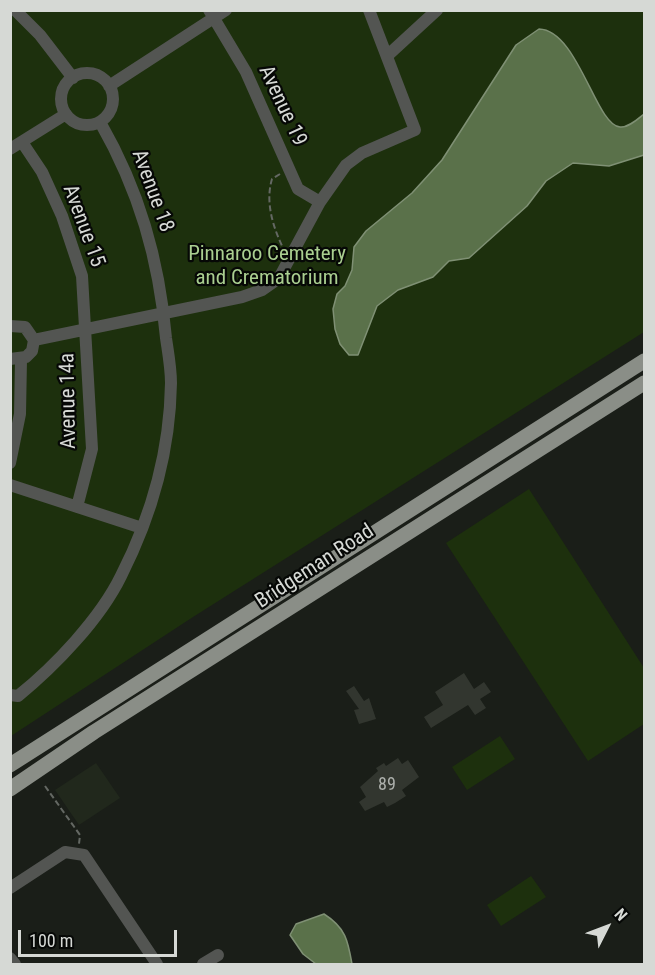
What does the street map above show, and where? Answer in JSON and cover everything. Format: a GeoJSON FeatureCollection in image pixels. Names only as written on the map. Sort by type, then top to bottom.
{"type":"FeatureCollection","features":[{"type":"Feature","properties":{"kind":"main road","name":"Bridgeman Road"},"geometry":{"type":"LineString","coordinates":[[10,765],[645,361]]}},
{"type":"Feature","properties":{"kind":"main road","name":"Bridgeman Road"},"geometry":{"type":"LineString","coordinates":[[10,789],[94,732],[645,383]]}},
{"type":"Feature","properties":{"kind":"street"},"geometry":{"type":"LineString","coordinates":[[15,10],[40,35],[73,78]]}},
{"type":"Feature","properties":{"kind":"street"},"geometry":{"type":"LineString","coordinates":[[109,86],[211,14],[226,10]]}},
{"type":"Feature","properties":{"kind":"street"},"geometry":{"type":"LineString","coordinates":[[34,340],[164,314],[262,290],[279,278],[320,202],[346,165],[362,153],[415,130],[369,10]]}},
{"type":"Feature","properties":{"kind":"street"},"geometry":{"type":"LineString","coordinates":[[387,56],[437,10]]}},
{"type":"Feature","properties":{"kind":"street","name":"Avenue 19"},"geometry":{"type":"LineString","coordinates":[[211,14],[246,72],[298,189],[320,202]]}},
{"type":"Feature","properties":{"kind":"street"},"geometry":{"type":"LineString","coordinates":[[87,73],[96,75],[109,86],[113,99],[112,108],[100,122],[81,124],[66,114],[62,92],[73,78],[87,73]]}},
{"type":"Feature","properties":{"kind":"street"},"geometry":{"type":"LineString","coordinates":[[10,149],[66,114]]}},
{"type":"Feature","properties":{"kind":"street","name":"Avenue 18"},"geometry":{"type":"LineString","coordinates":[[10,694],[18,696],[42,676],[92,618],[121,577],[152,504],[164,449],[171,382],[164,314],[151,240],[123,161],[100,122]]}},
{"type":"Feature","properties":{"kind":"street","name":"Avenue 15"},"geometry":{"type":"LineString","coordinates":[[22,142],[42,172],[82,276],[87,329]]}},
{"type":"Feature","properties":{"kind":"street"},"geometry":{"type":"LineString","coordinates":[[10,463],[20,414],[16,359],[32,351],[34,340],[25,327],[11,321]]}},
{"type":"Feature","properties":{"kind":"street","name":"Avenue 14a"},"geometry":{"type":"LineString","coordinates":[[77,507],[92,449],[87,329]]}},
{"type":"Feature","properties":{"kind":"street"},"geometry":{"type":"LineString","coordinates":[[10,485],[142,528]]}},
{"type":"Feature","properties":{"kind":"street"},"geometry":{"type":"LineString","coordinates":[[10,888],[65,852],[78,852],[89,862],[158,964]]}},
{"type":"Feature","properties":{"kind":"street"},"geometry":{"type":"LineString","coordinates":[[203,964],[218,955]]}},
{"type":"Feature","properties":{"kind":"street"},"geometry":{"type":"LineString","coordinates":[[10,958],[15,964]]}},
{"type":"Feature","properties":{"kind":"path"},"geometry":{"type":"LineString","coordinates":[[289,168],[272,179],[268,191],[269,208],[282,247],[291,256]]}},
{"type":"Feature","properties":{"kind":"path"},"geometry":{"type":"LineString","coordinates":[[45,786],[80,835],[78,852]]}},
{"type":"Feature","properties":{"kind":"shaded area"},"geometry":{"type":"Polygon","coordinates":[[[539,29],[553,33],[565,45],[611,123],[623,127],[633,123],[644,114],[644,155],[609,166],[573,163],[546,181],[527,206],[469,258],[449,261],[433,277],[398,290],[377,306],[358,355],[349,355],[340,344],[335,329],[333,309],[337,294],[345,286],[352,270],[354,247],[366,231],[412,193],[442,160],[516,45],[539,29]]]}},
{"type":"Feature","properties":{"kind":"shaded area"},"geometry":{"type":"Polygon","coordinates":[[[96,763],[120,798],[79,825],[55,790],[96,763]]]}},
{"type":"Feature","properties":{"kind":"shaded area"},"geometry":{"type":"Polygon","coordinates":[[[324,914],[337,924],[345,936],[352,964],[316,964],[303,954],[290,935],[296,924],[324,914]]]}},
{"type":"Feature","properties":{"kind":"green space","name":"Pinnaroo Cemetery and Crematorium"},"geometry":{"type":"Polygon","coordinates":[[[11,11],[644,11],[644,332],[193,617],[11,736],[11,11]]]}},
{"type":"Feature","properties":{"kind":"green space"},"geometry":{"type":"Polygon","coordinates":[[[529,489],[644,668],[644,724],[588,761],[446,543],[529,489]]]}},
{"type":"Feature","properties":{"kind":"green space"},"geometry":{"type":"Polygon","coordinates":[[[500,736],[515,759],[467,790],[452,767],[500,736]]]}},
{"type":"Feature","properties":{"kind":"green space"},"geometry":{"type":"Polygon","coordinates":[[[531,876],[546,897],[501,926],[487,905],[531,876]]]}},
{"type":"Feature","properties":{"kind":"building"},"geometry":{"type":"Polygon","coordinates":[[[464,673],[474,689],[484,682],[491,692],[480,699],[486,708],[475,715],[468,705],[431,728],[424,717],[443,705],[435,692],[464,673]]]}},
{"type":"Feature","properties":{"kind":"building"},"geometry":{"type":"Polygon","coordinates":[[[354,686],[364,701],[369,698],[376,719],[359,724],[354,710],[359,709],[346,691],[354,686]]]}},
{"type":"Feature","properties":{"kind":"building"},"geometry":{"type":"Polygon","coordinates":[[[398,758],[402,764],[408,760],[419,777],[402,790],[406,796],[395,803],[387,807],[384,802],[365,811],[359,802],[366,797],[360,787],[378,771],[376,768],[384,763],[386,766],[398,758]]]}}]}
